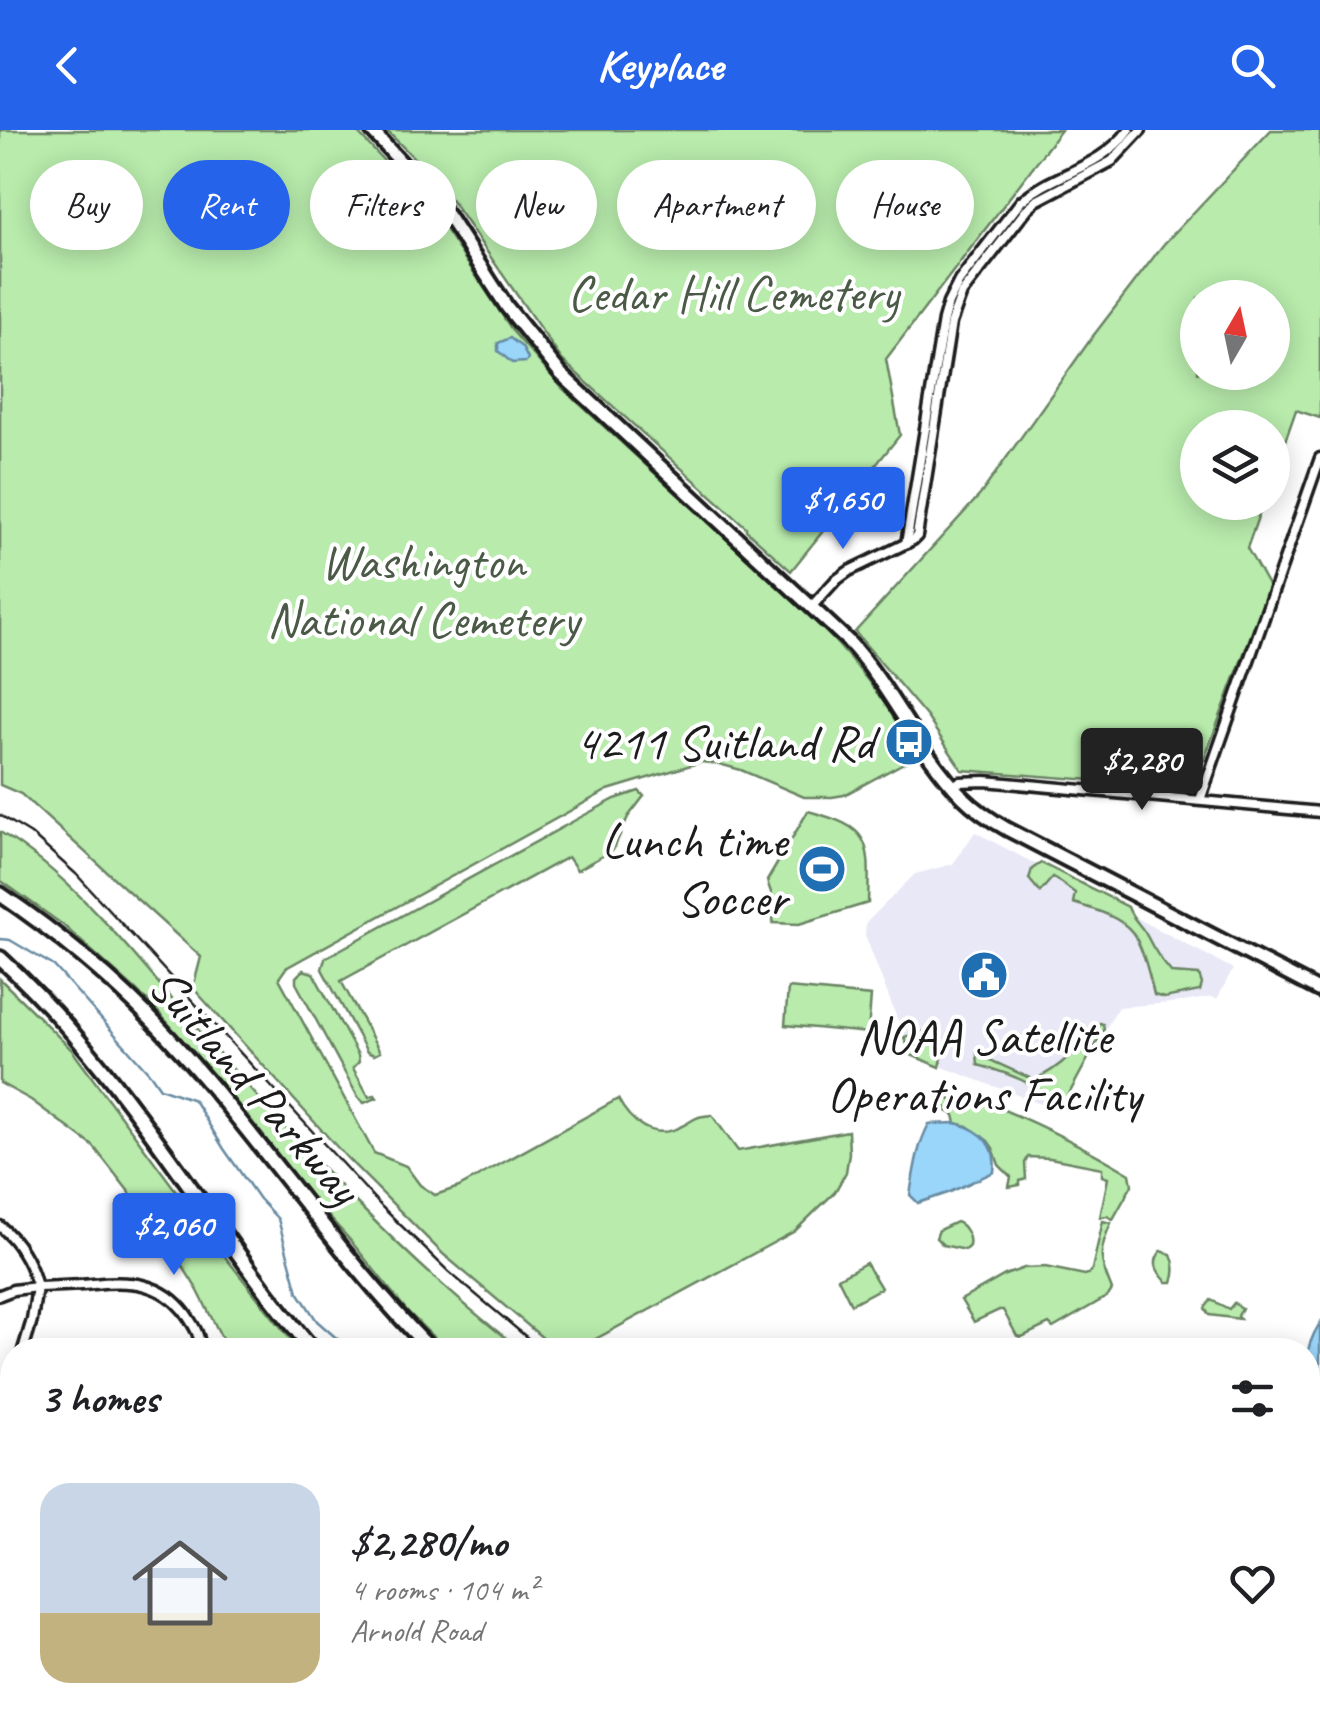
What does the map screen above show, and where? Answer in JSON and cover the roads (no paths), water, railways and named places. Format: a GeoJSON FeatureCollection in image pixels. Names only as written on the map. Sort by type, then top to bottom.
{"type":"FeatureCollection","features":[{"type":"Feature","properties":{"kind":"highway","name":"Suitland Parkway"},"geometry":{"type":"LineString","coordinates":[[0,894],[86,959],[170,1039],[366,1279],[420,1338]]}},
{"type":"Feature","properties":{"kind":"highway","name":"Suitland Parkway"},"geometry":{"type":"LineString","coordinates":[[0,958],[104,1067],[304,1338]]}},
{"type":"Feature","properties":{"kind":"main road"},"geometry":{"type":"LineString","coordinates":[[371,130],[448,216],[507,307],[561,374],[848,640],[954,787],[972,806],[1007,829],[1320,990]]}},
{"type":"Feature","properties":{"kind":"street"},"geometry":{"type":"LineString","coordinates":[[906,544],[943,320],[953,290],[1020,202],[1104,156],[1129,130]]}},
{"type":"Feature","properties":{"kind":"street"},"geometry":{"type":"LineString","coordinates":[[812,606],[849,571],[917,536],[951,323],[962,293],[1032,204],[1108,164],[1141,130]]}},
{"type":"Feature","properties":{"kind":"street"},"geometry":{"type":"LineString","coordinates":[[1200,800],[1320,458]]}},
{"type":"Feature","properties":{"kind":"street"},"geometry":{"type":"LineString","coordinates":[[954,787],[959,782],[984,780],[1320,812]]}},
{"type":"Feature","properties":{"kind":"street"},"geometry":{"type":"LineString","coordinates":[[0,1226],[27,1259],[36,1287],[27,1338]]}},
{"type":"Feature","properties":{"kind":"street"},"geometry":{"type":"LineString","coordinates":[[0,1296],[36,1287],[136,1282],[171,1298],[201,1338]]}},
{"type":"Feature","properties":{"kind":"water"},"geometry":{"type":"Polygon","coordinates":[[[510,338],[522,347],[526,362],[512,363],[498,351],[498,343],[510,338]]]}},
{"type":"Feature","properties":{"kind":"water"},"geometry":{"type":"Polygon","coordinates":[[[956,1123],[986,1140],[995,1162],[994,1172],[918,1203],[910,1195],[925,1132],[929,1124],[956,1123]]]}},
{"type":"Feature","properties":{"kind":"waterway"},"geometry":{"type":"LineString","coordinates":[[0,939],[10,940],[54,966],[160,1088],[194,1100],[259,1199],[278,1219],[298,1292],[317,1321],[336,1338]]}},
{"type":"Feature","properties":{"kind":"railway"},"geometry":{"type":"LineString","coordinates":[[0,815],[31,834],[76,874],[382,1207],[449,1272],[528,1338]]}},
{"type":"Feature","properties":{"kind":"place","name":"4211 Suitland Rd"},"geometry":{"type":"Point","coordinates":[909,742]}},
{"type":"Feature","properties":{"kind":"place","name":"Lunch time Soccer"},"geometry":{"type":"Point","coordinates":[822,869]}},
{"type":"Feature","properties":{"kind":"place","name":"NOAA Satellite Operations Facility"},"geometry":{"type":"Point","coordinates":[984,975]}},
{"type":"Feature","properties":{"kind":"park label","name":"Cedar Hill Cemetery"},"geometry":{"type":"Point","coordinates":[733,293]}},
{"type":"Feature","properties":{"kind":"park label","name":"Washington National Cemetery"},"geometry":{"type":"Point","coordinates":[423,590]}}]}
